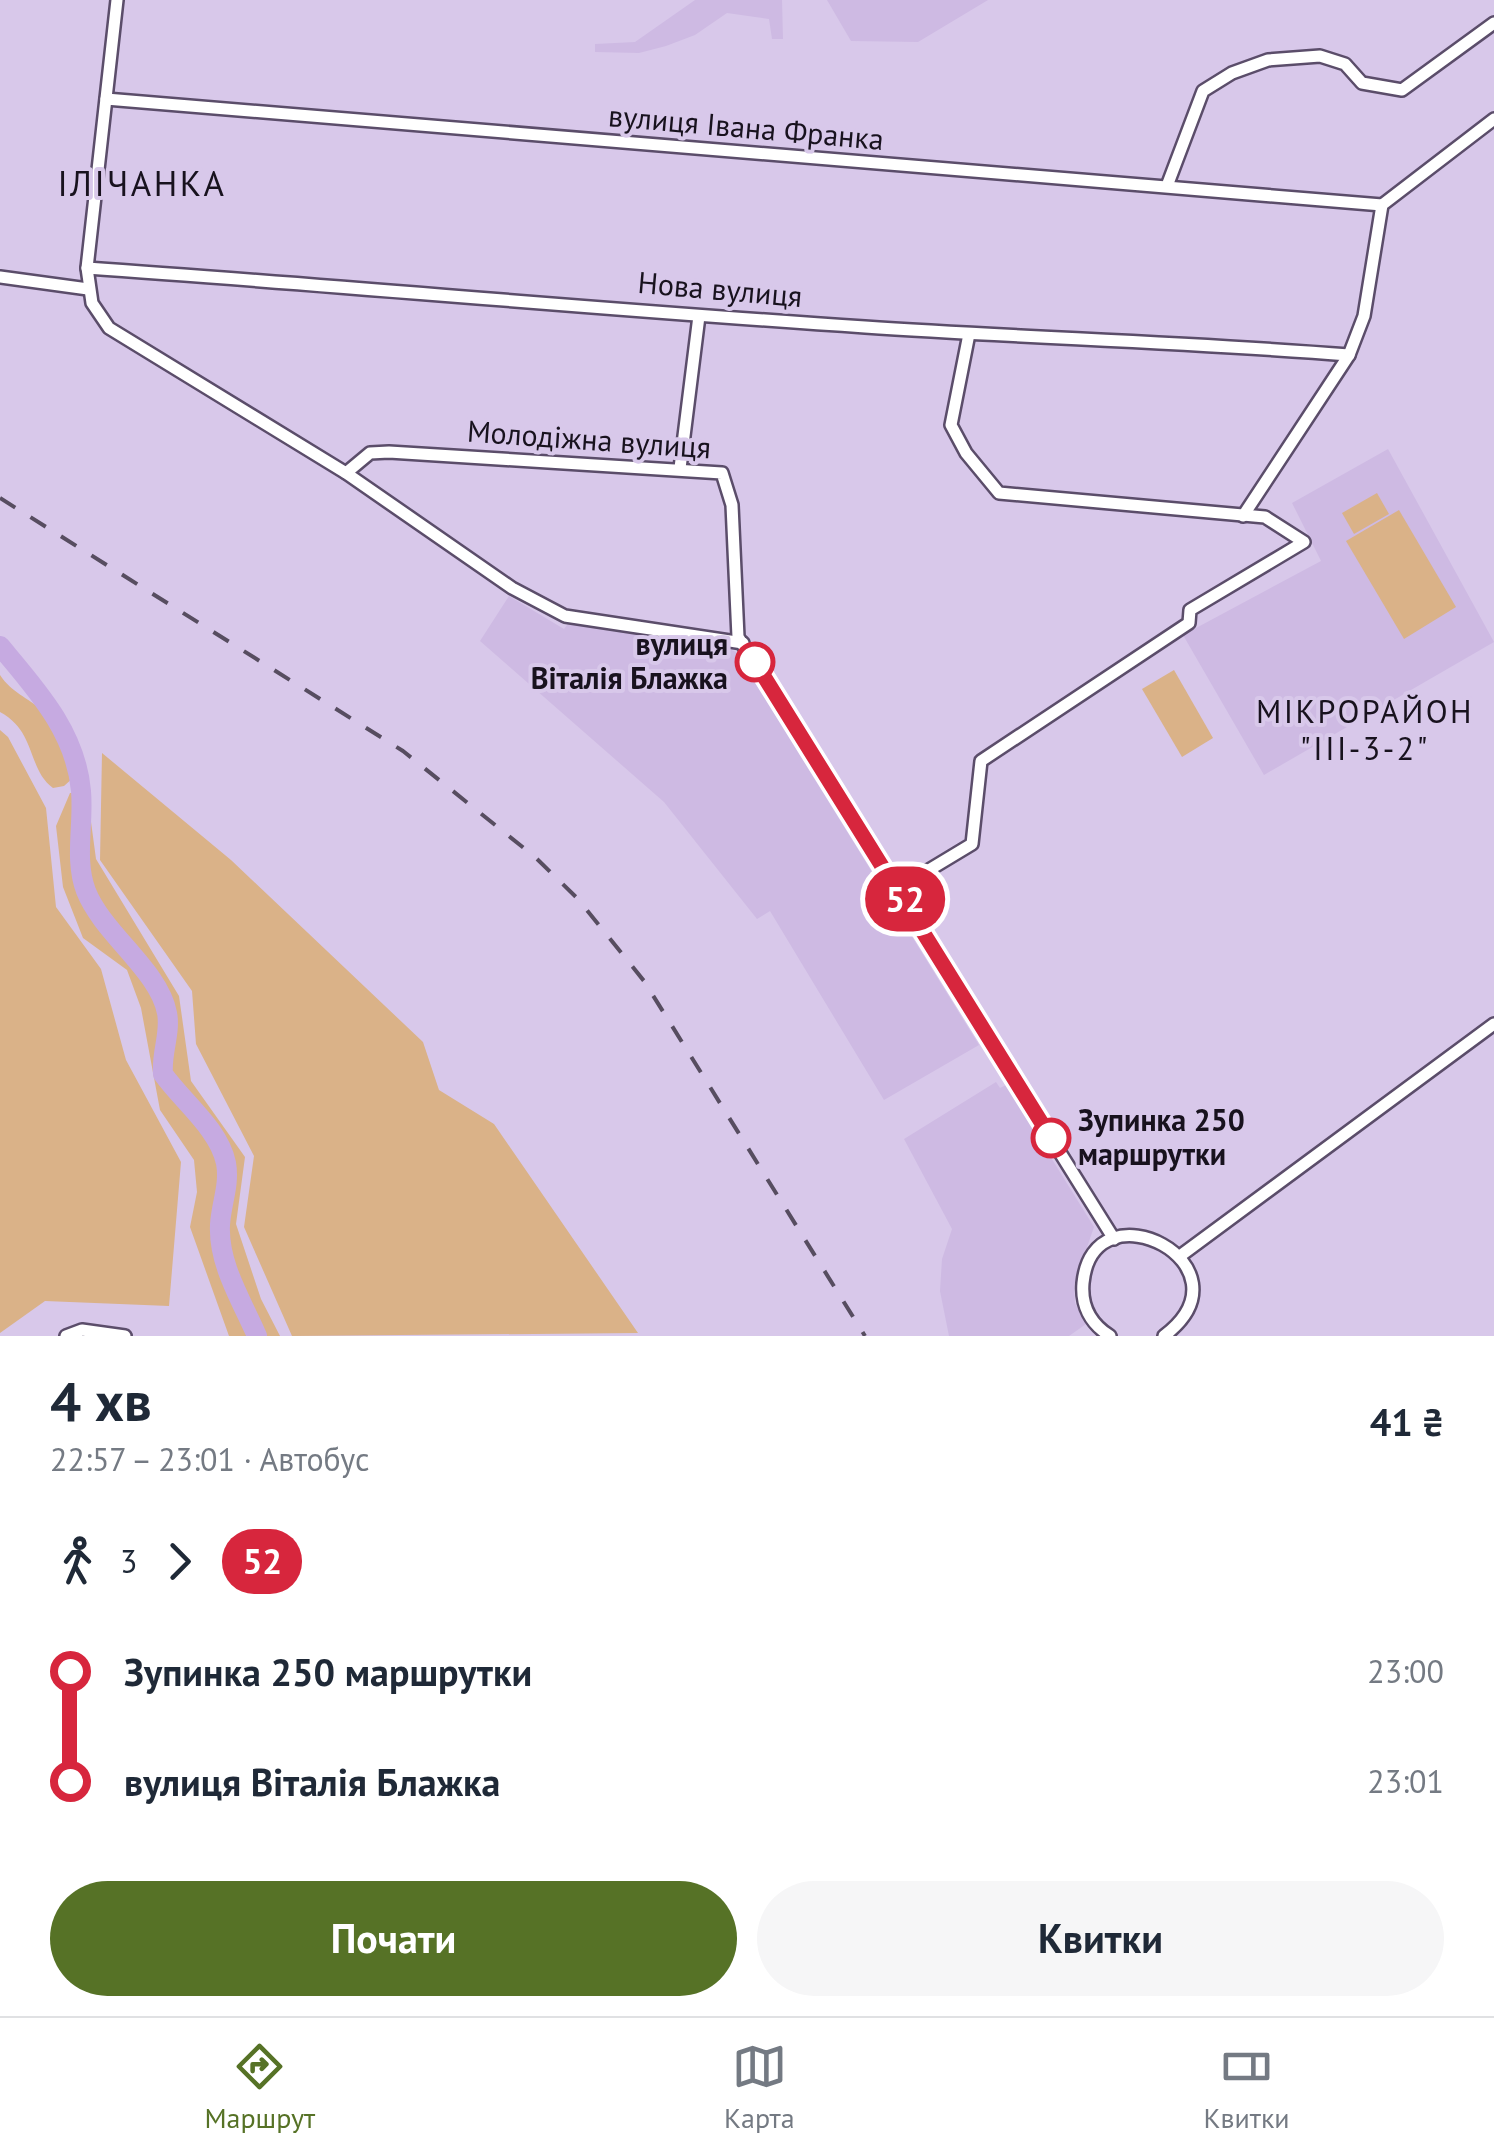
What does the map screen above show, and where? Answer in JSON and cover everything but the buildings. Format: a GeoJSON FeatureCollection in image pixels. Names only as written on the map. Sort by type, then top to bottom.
{"type":"FeatureCollection","features":[{"type":"Feature","properties":{"kind":"street"},"geometry":{"type":"LineString","coordinates":[[117,0],[87,268],[88,289],[109,328],[346,473],[512,588],[564,616],[742,643],[899,888],[1114,1240]]}},
{"type":"Feature","properties":{"kind":"street"},"geometry":{"type":"LineString","coordinates":[[1167,186],[1204,91],[1232,73],[1268,60],[1320,56],[1345,64],[1362,84],[1402,90],[1494,24]]}},
{"type":"Feature","properties":{"kind":"street","name":"вулиця Івана Франка"},"geometry":{"type":"LineString","coordinates":[[106,99],[1382,205]]}},
{"type":"Feature","properties":{"kind":"street"},"geometry":{"type":"LineString","coordinates":[[1243,516],[1349,355],[1364,316],[1382,205],[1494,119]]}},
{"type":"Feature","properties":{"kind":"street","name":"Нова вулиця"},"geometry":{"type":"LineString","coordinates":[[87,268],[699,316],[969,334],[1160,339],[1349,355]]}},
{"type":"Feature","properties":{"kind":"street"},"geometry":{"type":"LineString","coordinates":[[0,278],[88,289]]}},
{"type":"Feature","properties":{"kind":"street"},"geometry":{"type":"LineString","coordinates":[[680,468],[699,316]]}},
{"type":"Feature","properties":{"kind":"street"},"geometry":{"type":"LineString","coordinates":[[899,888],[972,844],[981,761],[1189,623],[1190,610],[1304,542],[1266,517],[999,493],[966,453],[951,425],[969,334]]}},
{"type":"Feature","properties":{"kind":"street","name":"Молодіжна вулиця"},"geometry":{"type":"LineString","coordinates":[[346,473],[370,453],[389,452],[680,468],[724,475],[732,506],[734,626],[742,643]]}},
{"type":"Feature","properties":{"kind":"street"},"geometry":{"type":"LineString","coordinates":[[1180,1256],[1494,1024]]}},
{"type":"Feature","properties":{"kind":"street"},"geometry":{"type":"LineString","coordinates":[[1110,1336],[1089,1316],[1083,1281],[1100,1250],[1114,1240],[1150,1236],[1180,1256],[1192,1290],[1180,1323],[1166,1336]]}},
{"type":"Feature","properties":{"kind":"street"},"geometry":{"type":"LineString","coordinates":[[66,1336],[82,1330],[125,1336]]}},
{"type":"Feature","properties":{"kind":"shaded area"},"geometry":{"type":"Polygon","coordinates":[[[695,0],[782,0],[783,39],[772,39],[769,19],[727,13],[695,35],[666,46],[639,53],[595,52],[595,44],[635,42],[695,0]]]}},
{"type":"Feature","properties":{"kind":"shaded area"},"geometry":{"type":"Polygon","coordinates":[[[827,0],[988,0],[918,42],[851,41],[827,0]]]}},
{"type":"Feature","properties":{"kind":"shaded area"},"geometry":{"type":"Polygon","coordinates":[[[1388,449],[1494,642],[1264,775],[1183,635],[1321,561],[1292,503],[1388,449]]]}},
{"type":"Feature","properties":{"kind":"shaded area"},"geometry":{"type":"Polygon","coordinates":[[[1377,493],[1389,514],[1354,534],[1342,513],[1377,493]]]}},
{"type":"Feature","properties":{"kind":"shaded area"},"geometry":{"type":"Polygon","coordinates":[[[1399,510],[1456,607],[1404,639],[1346,541],[1399,510]]]}},
{"type":"Feature","properties":{"kind":"shaded area"},"geometry":{"type":"Polygon","coordinates":[[[509,596],[564,629],[570,621],[718,644],[736,652],[979,1045],[884,1100],[770,911],[757,919],[664,802],[480,641],[509,596]]]}},
{"type":"Feature","properties":{"kind":"shaded area"},"geometry":{"type":"Polygon","coordinates":[[[1174,670],[1213,738],[1182,757],[1142,689],[1174,670]]]}},
{"type":"Feature","properties":{"kind":"shaded area"},"geometry":{"type":"Polygon","coordinates":[[[0,675],[53,724],[74,777],[64,786],[53,788],[45,780],[20,730],[0,712],[0,675]]]}},
{"type":"Feature","properties":{"kind":"shaded area"},"geometry":{"type":"Polygon","coordinates":[[[0,730],[8,737],[46,808],[56,907],[101,969],[126,1060],[181,1162],[169,1306],[45,1301],[0,1333],[0,730]]]}},
{"type":"Feature","properties":{"kind":"shaded area"},"geometry":{"type":"Polygon","coordinates":[[[102,753],[231,860],[423,1042],[439,1090],[494,1124],[638,1333],[292,1336],[244,1227],[254,1156],[196,1044],[192,991],[100,860],[102,753]]]}},
{"type":"Feature","properties":{"kind":"shaded area"},"geometry":{"type":"Polygon","coordinates":[[[87,792],[96,859],[179,996],[191,1081],[245,1157],[236,1224],[261,1299],[280,1336],[229,1336],[190,1227],[197,1192],[194,1160],[160,1110],[141,1008],[127,970],[83,938],[63,887],[56,826],[70,793],[87,792]]]}},
{"type":"Feature","properties":{"kind":"shaded area"},"geometry":{"type":"Polygon","coordinates":[[[996,1082],[1000,1088],[1006,1085],[1094,1227],[1074,1285],[1075,1303],[1086,1324],[1069,1336],[949,1336],[940,1291],[942,1259],[952,1229],[904,1139],[996,1082]]]}},
{"type":"Feature","properties":{"kind":"waterway"},"geometry":{"type":"LineString","coordinates":[[0,646],[63,731],[78,770],[82,804],[80,854],[86,891],[162,997],[168,1021],[163,1074],[208,1127],[222,1151],[227,1171],[220,1240],[232,1282],[257,1336]]}},
{"type":"Feature","properties":{"kind":"railway"},"geometry":{"type":"LineString","coordinates":[[0,498],[403,751],[535,857],[577,898],[644,981],[865,1336]]}},
{"type":"Feature","properties":{"kind":"bus line","name":"52"},"geometry":{"type":"LineString","coordinates":[[755,662],[1051,1138]]}},
{"type":"Feature","properties":{"kind":"place","name":"вулиця Віталія Блажка"},"geometry":{"type":"Point","coordinates":[755,662]}},
{"type":"Feature","properties":{"kind":"place","name":"Зупинка 250 маршрутки"},"geometry":{"type":"Point","coordinates":[1051,1138]}},
{"type":"Feature","properties":{"kind":"district","name":"ІЛІЧАНКА"},"geometry":{"type":"Point","coordinates":[142,184]}},
{"type":"Feature","properties":{"kind":"district","name":"МІКРОРАЙОН \"ІІІ-3-2\""},"geometry":{"type":"Point","coordinates":[1365,730]}}]}
